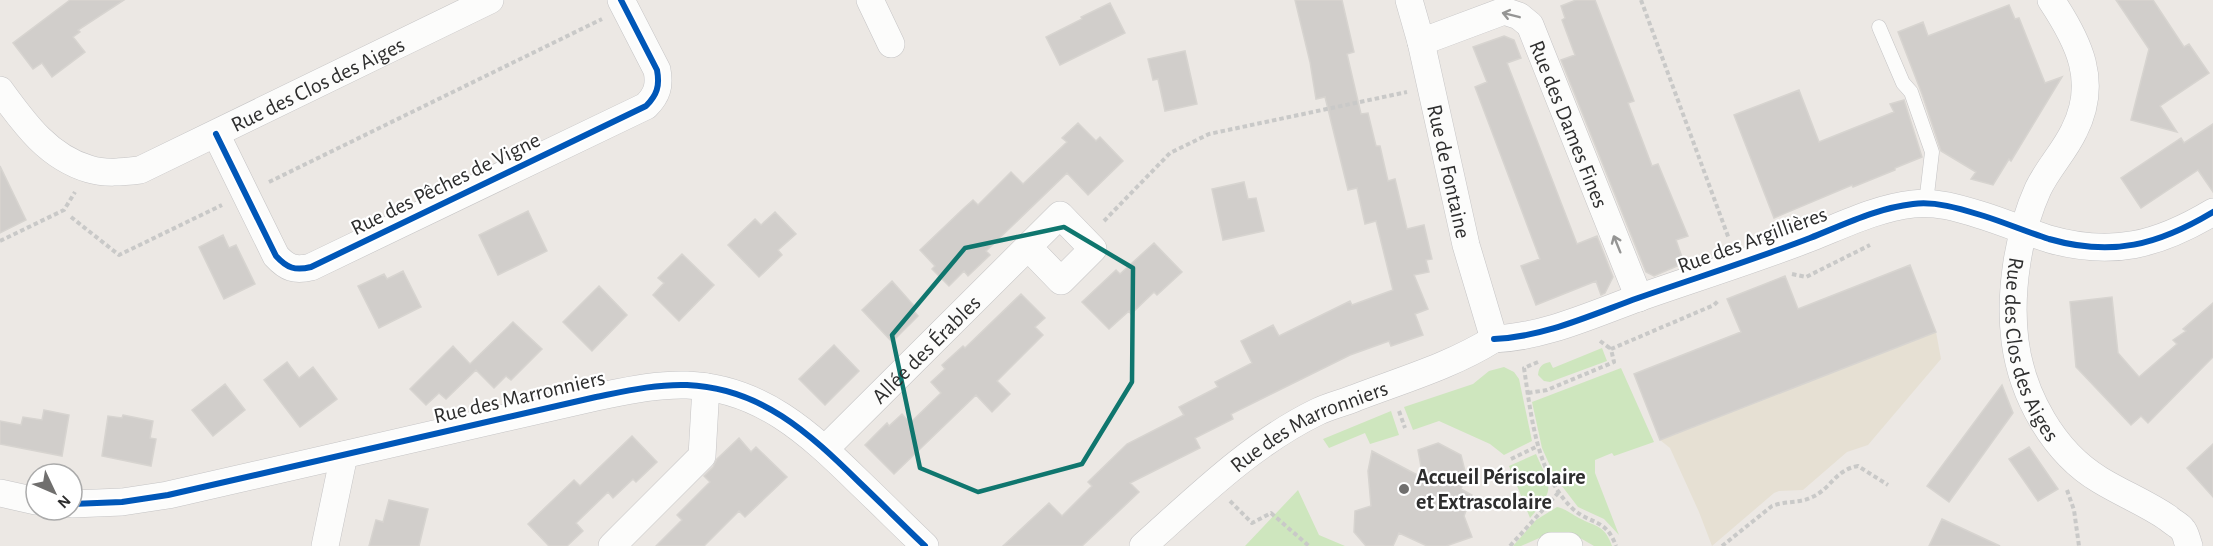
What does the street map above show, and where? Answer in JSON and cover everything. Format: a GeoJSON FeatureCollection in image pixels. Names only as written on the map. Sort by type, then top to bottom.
{"type":"FeatureCollection","features":[{"type":"Feature","properties":{"kind":"street","name":"Rue des Clos des Aiges"},"geometry":{"type":"LineString","coordinates":[[0,90],[39,140],[56,153],[88,169],[112,172],[140,170],[490,0]]}},
{"type":"Feature","properties":{"kind":"street"},"geometry":{"type":"LineString","coordinates":[[870,0],[891,44]]}},
{"type":"Feature","properties":{"kind":"street","name":"Rue de Fontaine"},"geometry":{"type":"LineString","coordinates":[[1408,0],[1421,42],[1466,245],[1494,339]]}},
{"type":"Feature","properties":{"kind":"street","name":"Rue des Clos des Aiges"},"geometry":{"type":"LineString","coordinates":[[2051,0],[2074,37],[2081,54],[2085,72],[2084,108],[2074,132],[2031,204],[2024,230],[2013,298],[2015,343],[2021,370],[2049,430],[2061,447],[2085,469],[2113,487],[2152,507],[2183,530],[2189,546]]}},
{"type":"Feature","properties":{"kind":"street","name":"Rue des Pêches de Vigne"},"geometry":{"type":"LineString","coordinates":[[216,134],[276,256],[291,268],[300,270],[311,267],[646,106],[654,98],[659,80],[657,70],[623,4]]}},
{"type":"Feature","properties":{"kind":"street","name":"Rue des Dames Fines"},"geometry":{"type":"LineString","coordinates":[[1421,42],[1504,11],[1519,16],[1530,25],[1639,298]]}},
{"type":"Feature","properties":{"kind":"street","name":"Rue des Argillières"},"geometry":{"type":"LineString","coordinates":[[1494,339],[1528,336],[1739,265],[1869,215],[1902,206],[1926,203],[1955,207],[2049,239],[2100,248],[2133,246],[2167,236],[2213,212]]}},
{"type":"Feature","properties":{"kind":"street","name":"Allée des Érables"},"geometry":{"type":"LineString","coordinates":[[825,449],[1060,215],[1085,241]]}},
{"type":"Feature","properties":{"kind":"street"},"geometry":{"type":"LineString","coordinates":[[1028,247],[1061,281],[1094,249],[1085,241]]}},
{"type":"Feature","properties":{"kind":"street","name":"Rue des Marronniers"},"geometry":{"type":"LineString","coordinates":[[1143,546],[1213,483],[1256,451],[1317,412],[1446,364],[1472,353],[1494,339]]}},
{"type":"Feature","properties":{"kind":"street","name":"Rue des Marronniers"},"geometry":{"type":"LineString","coordinates":[[84,504],[122,502],[168,495],[596,397],[654,387],[686,385],[731,392],[759,403],[794,423],[825,449],[925,546]]}},
{"type":"Feature","properties":{"kind":"street"},"geometry":{"type":"LineString","coordinates":[[612,546],[702,456],[706,387]]}},
{"type":"Feature","properties":{"kind":"street"},"geometry":{"type":"LineString","coordinates":[[325,546],[344,455]]}},
{"type":"Feature","properties":{"kind":"street"},"geometry":{"type":"LineString","coordinates":[[0,493],[24,498]]}},
{"type":"Feature","properties":{"kind":"street"},"geometry":{"type":"LineString","coordinates":[[1551,546],[1569,546]]}},
{"type":"Feature","properties":{"kind":"lane"},"geometry":{"type":"LineString","coordinates":[[1879,27],[1903,83],[1911,92],[1932,152],[1926,203]]}},
{"type":"Feature","properties":{"kind":"path"},"geometry":{"type":"LineString","coordinates":[[1641,0],[1739,265]]}},
{"type":"Feature","properties":{"kind":"path"},"geometry":{"type":"LineString","coordinates":[[71,217],[119,255],[623,4]]}},
{"type":"Feature","properties":{"kind":"path"},"geometry":{"type":"LineString","coordinates":[[1085,241],[1170,153],[1209,134],[1431,87]]}},
{"type":"Feature","properties":{"kind":"path"},"geometry":{"type":"LineString","coordinates":[[0,241],[64,210],[88,169]]}},
{"type":"Feature","properties":{"kind":"path"},"geometry":{"type":"LineString","coordinates":[[1788,273],[1806,277],[1880,240]]}},
{"type":"Feature","properties":{"kind":"path"},"geometry":{"type":"LineString","coordinates":[[1528,393],[1547,390],[1614,362],[1611,349],[1714,305],[1721,297]]}},
{"type":"Feature","properties":{"kind":"path"},"geometry":{"type":"LineString","coordinates":[[1542,360],[1524,368],[1532,424],[1538,446],[1559,492],[1574,510],[1602,524],[1616,546]]}},
{"type":"Feature","properties":{"kind":"path"},"geometry":{"type":"LineString","coordinates":[[1396,404],[1404,428]]}},
{"type":"Feature","properties":{"kind":"path"},"geometry":{"type":"LineString","coordinates":[[1511,459],[1538,446]]}},
{"type":"Feature","properties":{"kind":"path"},"geometry":{"type":"LineString","coordinates":[[1722,546],[1772,506],[1781,502],[1809,498],[1820,493],[1846,469],[1858,466],[1888,485]]}},
{"type":"Feature","properties":{"kind":"path"},"geometry":{"type":"LineString","coordinates":[[2079,546],[2074,510],[2066,491],[2085,469]]}},
{"type":"Feature","properties":{"kind":"path"},"geometry":{"type":"LineString","coordinates":[[1213,483],[1252,522],[1271,513],[1309,546]]}},
{"type":"Feature","properties":{"kind":"path"},"geometry":{"type":"LineString","coordinates":[[1510,546],[1559,492]]}},
{"type":"Feature","properties":{"kind":"highlighted area"},"geometry":{"type":"Polygon","coordinates":[[[1064,227],[1133,268],[1132,382],[1082,464],[978,492],[920,468],[892,335],[965,248],[1064,227]]]}},
{"type":"Feature","properties":{"kind":"shaded area"},"geometry":{"type":"Polygon","coordinates":[[[1910,265],[1936,332],[1941,359],[1868,445],[1847,452],[1803,490],[1774,493],[1712,546],[1670,448],[1660,440],[1634,374],[1910,265]]]}},
{"type":"Feature","properties":{"kind":"green space"},"geometry":{"type":"Polygon","coordinates":[[[1602,348],[1607,361],[1550,382],[1544,381],[1538,375],[1540,367],[1545,364],[1550,362],[1553,368],[1602,348]]]}},
{"type":"Feature","properties":{"kind":"green space"},"geometry":{"type":"Polygon","coordinates":[[[1504,367],[1514,372],[1519,379],[1532,441],[1504,455],[1490,444],[1439,421],[1413,430],[1404,407],[1473,384],[1489,371],[1504,367]]]}},
{"type":"Feature","properties":{"kind":"green space"},"geometry":{"type":"Polygon","coordinates":[[[1621,368],[1654,442],[1595,460],[1595,473],[1619,535],[1604,519],[1578,507],[1555,477],[1542,448],[1532,402],[1621,368]]]}},
{"type":"Feature","properties":{"kind":"green space"},"geometry":{"type":"Polygon","coordinates":[[[1391,411],[1399,435],[1370,444],[1365,433],[1329,448],[1323,439],[1391,411]]]}},
{"type":"Feature","properties":{"kind":"green space"},"geometry":{"type":"Polygon","coordinates":[[[1536,454],[1548,481],[1548,488],[1544,500],[1530,518],[1509,466],[1536,454]]]}},
{"type":"Feature","properties":{"kind":"green space"},"geometry":{"type":"Polygon","coordinates":[[[1298,490],[1319,535],[1345,546],[1245,546],[1298,490]]]}},
{"type":"Feature","properties":{"kind":"green space"},"geometry":{"type":"Polygon","coordinates":[[[1557,507],[1603,530],[1612,546],[1594,546],[1575,535],[1546,535],[1521,546],[1513,546],[1536,520],[1557,507]]]}},
{"type":"Feature","properties":{"kind":"building"},"geometry":{"type":"Polygon","coordinates":[[[70,0],[124,0],[78,30],[80,32],[73,37],[85,52],[52,77],[42,63],[33,69],[13,43],[70,0]]]}},
{"type":"Feature","properties":{"kind":"building"},"geometry":{"type":"Polygon","coordinates":[[[1295,0],[1342,0],[1354,52],[1347,54],[1361,114],[1368,113],[1376,146],[1380,146],[1388,181],[1395,179],[1407,229],[1424,225],[1432,259],[1426,260],[1429,272],[1414,275],[1428,309],[1415,314],[1423,335],[1391,346],[1389,341],[1350,355],[1231,414],[1233,419],[1195,438],[1200,448],[1130,483],[1139,492],[1082,546],[1003,546],[1049,503],[1062,516],[1092,486],[1088,482],[1127,444],[1184,415],[1179,407],[1218,387],[1215,382],[1252,363],[1241,341],[1273,325],[1279,336],[1350,301],[1352,305],[1393,290],[1376,221],[1365,224],[1357,188],[1348,190],[1325,97],[1316,99],[1310,62],[1295,0]]]}},
{"type":"Feature","properties":{"kind":"building"},"geometry":{"type":"Polygon","coordinates":[[[1576,0],[1595,0],[1634,101],[1628,103],[1652,166],[1658,164],[1688,236],[1676,240],[1684,263],[1654,276],[1646,272],[1561,60],[1575,55],[1562,20],[1565,18],[1561,6],[1576,0]]]}},
{"type":"Feature","properties":{"kind":"building"},"geometry":{"type":"Polygon","coordinates":[[[2116,0],[2153,0],[2184,47],[2189,44],[2209,73],[2160,106],[2177,132],[2131,120],[2149,49],[2116,0]]]}},
{"type":"Feature","properties":{"kind":"building"},"geometry":{"type":"Polygon","coordinates":[[[1110,3],[1125,33],[1060,65],[1046,37],[1110,3]]]}},
{"type":"Feature","properties":{"kind":"building"},"geometry":{"type":"Polygon","coordinates":[[[2009,5],[2015,19],[2019,18],[2045,83],[2062,77],[2011,161],[2009,159],[1993,185],[1971,179],[1976,172],[1941,151],[1898,32],[1923,22],[1928,36],[2009,5]]]}},
{"type":"Feature","properties":{"kind":"building"},"geometry":{"type":"Polygon","coordinates":[[[1504,36],[1514,40],[1521,58],[1507,63],[1577,244],[1597,236],[1613,277],[1605,293],[1601,295],[1596,281],[1536,305],[1521,266],[1540,259],[1475,87],[1487,82],[1473,47],[1504,36]]]}},
{"type":"Feature","properties":{"kind":"building"},"geometry":{"type":"Polygon","coordinates":[[[1185,51],[1197,104],[1165,111],[1158,79],[1153,80],[1148,59],[1185,51]]]}},
{"type":"Feature","properties":{"kind":"building"},"geometry":{"type":"Polygon","coordinates":[[[1799,90],[1819,142],[1894,112],[1890,104],[1904,100],[1922,157],[1774,218],[1734,115],[1799,90]]]}},
{"type":"Feature","properties":{"kind":"building"},"geometry":{"type":"Polygon","coordinates":[[[1078,123],[1096,141],[1100,137],[1123,161],[1088,195],[1067,173],[986,251],[990,255],[968,276],[964,271],[949,286],[932,269],[935,266],[920,250],[973,200],[978,205],[1011,172],[1023,184],[1067,142],[1062,138],[1078,123]]]}},
{"type":"Feature","properties":{"kind":"building"},"geometry":{"type":"Polygon","coordinates":[[[2213,124],[2213,192],[2198,170],[2141,208],[2121,178],[2181,138],[2184,143],[2213,124]]]}},
{"type":"Feature","properties":{"kind":"building"},"geometry":{"type":"Polygon","coordinates":[[[0,166],[26,220],[0,233],[0,166]]]}},
{"type":"Feature","properties":{"kind":"building"},"geometry":{"type":"Polygon","coordinates":[[[1244,182],[1248,199],[1256,198],[1264,231],[1223,240],[1212,189],[1244,182]]]}},
{"type":"Feature","properties":{"kind":"building"},"geometry":{"type":"Polygon","coordinates":[[[528,211],[547,251],[498,275],[479,235],[528,211]]]}},
{"type":"Feature","properties":{"kind":"building"},"geometry":{"type":"Polygon","coordinates":[[[775,212],[796,234],[778,250],[782,255],[759,277],[728,245],[755,219],[761,225],[775,212]]]}},
{"type":"Feature","properties":{"kind":"building"},"geometry":{"type":"Polygon","coordinates":[[[223,235],[229,248],[236,245],[255,284],[224,299],[199,247],[223,235]]]}},
{"type":"Feature","properties":{"kind":"building"},"geometry":{"type":"Polygon","coordinates":[[[1154,243],[1182,272],[1157,295],[1154,292],[1131,314],[1129,311],[1109,329],[1082,302],[1116,270],[1120,274],[1154,243]]]}},
{"type":"Feature","properties":{"kind":"building"},"geometry":{"type":"Polygon","coordinates":[[[682,254],[714,285],[679,321],[653,295],[664,283],[658,278],[682,254]]]}},
{"type":"Feature","properties":{"kind":"building"},"geometry":{"type":"Polygon","coordinates":[[[1910,265],[1936,332],[1660,440],[1634,374],[1741,332],[1727,299],[1785,276],[1798,309],[1910,265]]]}},
{"type":"Feature","properties":{"kind":"building"},"geometry":{"type":"Polygon","coordinates":[[[403,271],[421,307],[379,328],[358,286],[384,274],[387,279],[403,271]]]}},
{"type":"Feature","properties":{"kind":"building"},"geometry":{"type":"Polygon","coordinates":[[[892,281],[916,308],[913,310],[918,316],[892,342],[862,310],[892,281]]]}},
{"type":"Feature","properties":{"kind":"building"},"geometry":{"type":"Polygon","coordinates":[[[599,286],[627,315],[592,351],[563,322],[599,286]]]}},
{"type":"Feature","properties":{"kind":"building"},"geometry":{"type":"Polygon","coordinates":[[[1021,294],[1045,318],[1035,327],[1043,335],[997,381],[1010,394],[992,412],[976,395],[894,474],[865,445],[887,423],[889,426],[902,414],[910,423],[941,393],[931,382],[945,369],[942,365],[963,346],[965,348],[1021,294]]]}},
{"type":"Feature","properties":{"kind":"building"},"geometry":{"type":"Polygon","coordinates":[[[2112,297],[2118,353],[2139,377],[2177,344],[2173,340],[2186,331],[2183,329],[2213,303],[2213,357],[2148,423],[2141,416],[2131,425],[2076,367],[2070,302],[2112,297]]]}},
{"type":"Feature","properties":{"kind":"building"},"geometry":{"type":"Polygon","coordinates":[[[513,322],[542,349],[511,380],[506,376],[494,388],[476,370],[446,399],[439,393],[426,405],[410,389],[453,346],[470,364],[513,322]]]}},
{"type":"Feature","properties":{"kind":"building"},"geometry":{"type":"Polygon","coordinates":[[[834,345],[859,371],[825,405],[799,379],[834,345]]]}},
{"type":"Feature","properties":{"kind":"building"},"geometry":{"type":"Polygon","coordinates":[[[287,362],[299,378],[313,367],[337,399],[300,427],[264,380],[287,362]]]}},
{"type":"Feature","properties":{"kind":"building"},"geometry":{"type":"Polygon","coordinates":[[[225,384],[245,410],[213,436],[192,410],[225,384]]]}},
{"type":"Feature","properties":{"kind":"building"},"geometry":{"type":"Polygon","coordinates":[[[2002,385],[2013,413],[1949,502],[1927,486],[2002,385]]]}},
{"type":"Feature","properties":{"kind":"building"},"geometry":{"type":"Polygon","coordinates":[[[44,410],[69,415],[62,456],[0,444],[0,421],[21,425],[23,417],[42,420],[44,410]]]}},
{"type":"Feature","properties":{"kind":"building"},"geometry":{"type":"Polygon","coordinates":[[[123,415],[153,421],[150,438],[156,439],[151,466],[102,456],[108,416],[122,418],[123,415]]]}},
{"type":"Feature","properties":{"kind":"building"},"geometry":{"type":"Polygon","coordinates":[[[632,436],[657,462],[636,482],[633,479],[613,498],[608,492],[576,523],[583,531],[567,546],[549,546],[528,524],[574,480],[580,486],[632,436]]]}},
{"type":"Feature","properties":{"kind":"building"},"geometry":{"type":"Polygon","coordinates":[[[739,438],[751,452],[756,447],[787,477],[745,517],[739,511],[704,546],[656,546],[682,520],[677,515],[710,482],[704,476],[717,459],[739,438]]]}},
{"type":"Feature","properties":{"kind":"building"},"geometry":{"type":"Polygon","coordinates":[[[1438,443],[1461,455],[1466,475],[1461,489],[1472,495],[1464,516],[1472,537],[1446,546],[1427,546],[1399,533],[1393,546],[1366,546],[1354,532],[1355,511],[1371,506],[1368,471],[1372,451],[1423,478],[1418,450],[1438,443]]]}},
{"type":"Feature","properties":{"kind":"building"},"geometry":{"type":"Polygon","coordinates":[[[2213,444],[2213,497],[2187,468],[2213,444]]]}},
{"type":"Feature","properties":{"kind":"building"},"geometry":{"type":"Polygon","coordinates":[[[2029,447],[2058,489],[2038,501],[2009,459],[2029,447]]]}},
{"type":"Feature","properties":{"kind":"building"},"geometry":{"type":"Polygon","coordinates":[[[389,500],[428,509],[419,546],[369,546],[376,520],[383,522],[389,500]]]}},
{"type":"Feature","properties":{"kind":"building"},"geometry":{"type":"Polygon","coordinates":[[[1942,519],[2000,546],[1929,546],[1942,519]]]}},
{"type":"Feature","properties":{"kind":"cycle path"},"geometry":{"type":"LineString","coordinates":[[216,134],[276,256],[292,268],[311,267],[646,106],[657,90],[657,70],[621,0]]}},
{"type":"Feature","properties":{"kind":"cycle path"},"geometry":{"type":"LineString","coordinates":[[1494,339],[1549,330],[1789,246],[1860,218],[1900,206],[1922,203],[1949,206],[2049,239],[2093,247],[2134,245],[2154,240],[2173,233],[2213,212]]}},
{"type":"Feature","properties":{"kind":"cycle path"},"geometry":{"type":"LineString","coordinates":[[84,504],[122,502],[168,495],[596,397],[652,387],[687,385],[714,388],[738,395],[782,416],[840,464],[925,546]]}},
{"type":"Feature","properties":{"kind":"place","name":"Accueil Périscolaire et Extrascolaire"},"geometry":{"type":"Point","coordinates":[1404,489]}}]}
